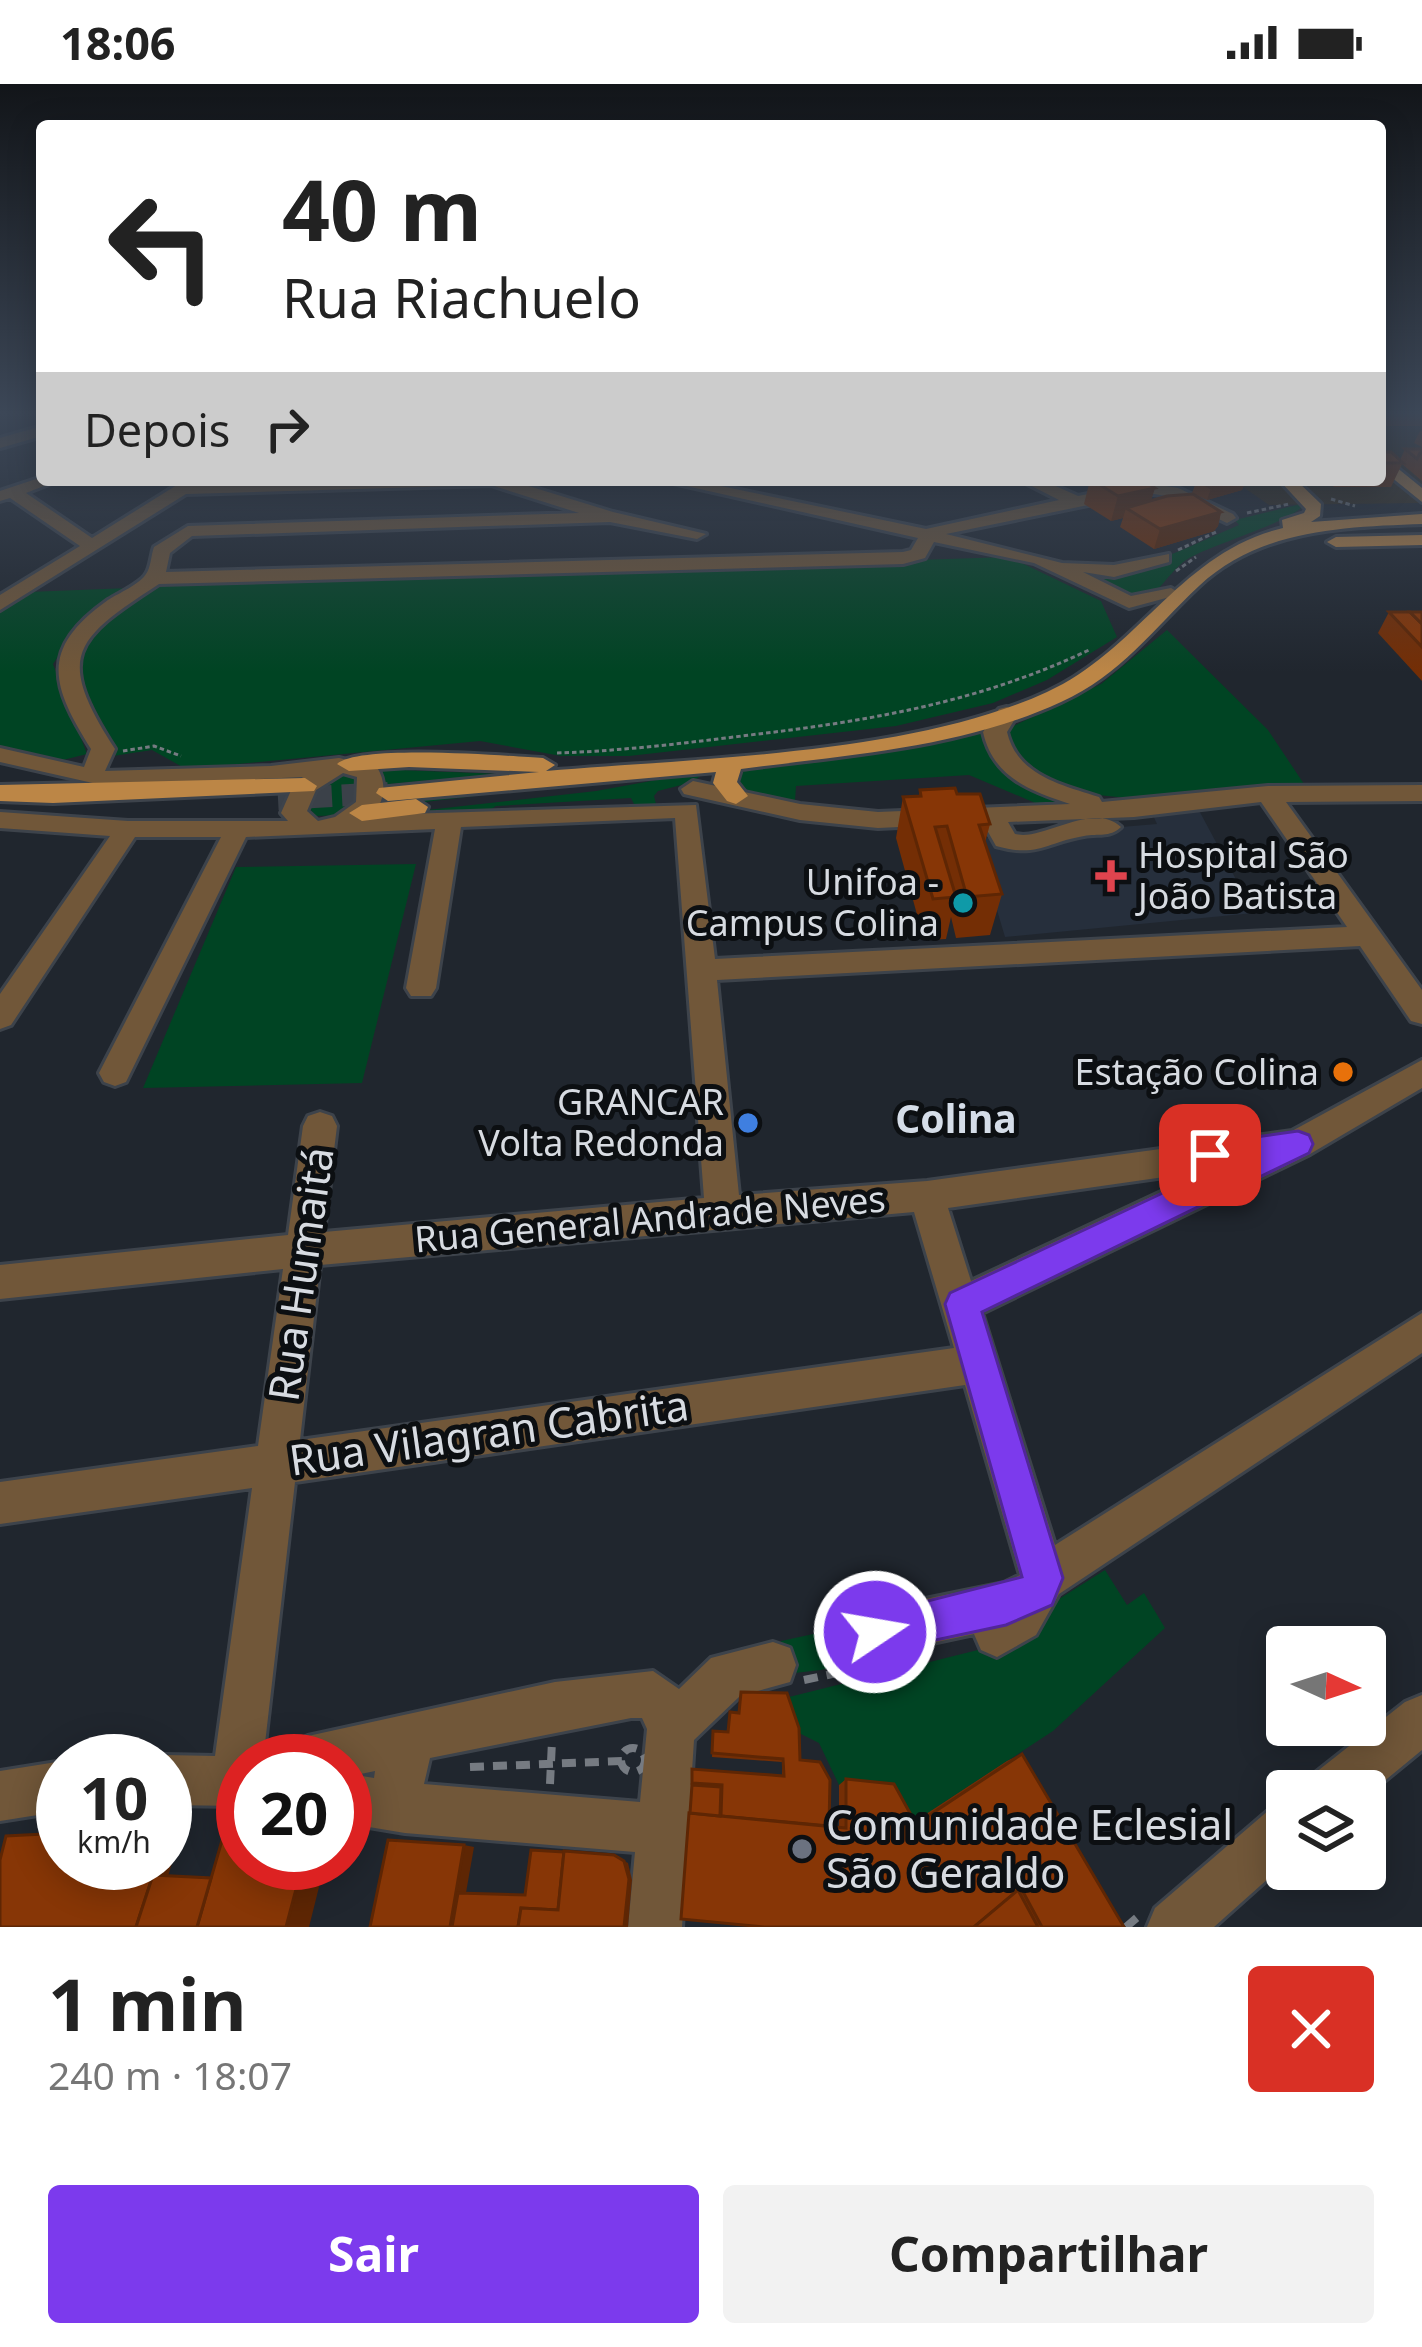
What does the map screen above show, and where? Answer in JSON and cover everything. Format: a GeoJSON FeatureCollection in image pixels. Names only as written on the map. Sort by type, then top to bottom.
{"type":"FeatureCollection","features":[{"type":"Feature","properties":{"kind":"main road"},"geometry":{"type":"LineString","coordinates":[[355,818],[687,791],[862,737],[992,710],[1069,681],[1203,563],[1314,514],[1309,500]]}},
{"type":"Feature","properties":{"kind":"main road"},"geometry":{"type":"LineString","coordinates":[[1319,500],[1368,513],[1422,516]]}},
{"type":"Feature","properties":{"kind":"main road"},"geometry":{"type":"LineString","coordinates":[[344,764],[409,760],[573,766],[687,791],[730,764],[917,737],[1007,714],[1101,672],[1141,639],[1206,569],[1253,541],[1307,524],[1368,513],[1422,516]]}},
{"type":"Feature","properties":{"kind":"main road"},"geometry":{"type":"LineString","coordinates":[[1253,541],[1422,540]]}},
{"type":"Feature","properties":{"kind":"main road"},"geometry":{"type":"LineString","coordinates":[[730,764],[724,782],[736,796]]}},
{"type":"Feature","properties":{"kind":"main road"},"geometry":{"type":"LineString","coordinates":[[12,794],[40,779],[41,765]]}},
{"type":"Feature","properties":{"kind":"main road"},"geometry":{"type":"LineString","coordinates":[[388,793],[645,770],[687,791]]}},
{"type":"Feature","properties":{"kind":"main road"},"geometry":{"type":"LineString","coordinates":[[12,794],[307,784]]}},
{"type":"Feature","properties":{"kind":"main road"},"geometry":{"type":"LineString","coordinates":[[0,808],[275,786]]}},
{"type":"Feature","properties":{"kind":"street"},"geometry":{"type":"LineString","coordinates":[[16,500],[91,545]]}},
{"type":"Feature","properties":{"kind":"street"},"geometry":{"type":"LineString","coordinates":[[0,604],[164,500]]}},
{"type":"Feature","properties":{"kind":"street"},"geometry":{"type":"LineString","coordinates":[[556,500],[610,517]]}},
{"type":"Feature","properties":{"kind":"street"},"geometry":{"type":"LineString","coordinates":[[88,777],[103,755],[69,692],[64,664],[78,634],[98,614],[155,578],[913,556],[929,535],[944,527],[1073,500]]}},
{"type":"Feature","properties":{"kind":"street"},"geometry":{"type":"LineString","coordinates":[[1188,500],[1226,518]]}},
{"type":"Feature","properties":{"kind":"street"},"geometry":{"type":"LineString","coordinates":[[662,562],[723,508]]}},
{"type":"Feature","properties":{"kind":"street"},"geometry":{"type":"LineString","coordinates":[[155,578],[161,551],[188,531],[610,517],[723,508],[929,535],[1114,572],[1162,558]]}},
{"type":"Feature","properties":{"kind":"street"},"geometry":{"type":"LineString","coordinates":[[1040,559],[1107,594],[1135,602],[1160,598]]}},
{"type":"Feature","properties":{"kind":"street"},"geometry":{"type":"LineString","coordinates":[[1107,594],[1128,633]]}},
{"type":"Feature","properties":{"kind":"street"},"geometry":{"type":"LineString","coordinates":[[1007,714],[998,723],[995,738],[1000,754],[1015,770],[1049,788],[1124,810]]}},
{"type":"Feature","properties":{"kind":"street"},"geometry":{"type":"LineString","coordinates":[[0,754],[88,777],[275,786],[307,784],[344,764]]}},
{"type":"Feature","properties":{"kind":"street"},"geometry":{"type":"LineString","coordinates":[[275,786],[344,764],[362,766],[371,778],[372,798],[355,818]]}},
{"type":"Feature","properties":{"kind":"street"},"geometry":{"type":"LineString","coordinates":[[307,784],[294,813],[311,828]]}},
{"type":"Feature","properties":{"kind":"street"},"geometry":{"type":"LineString","coordinates":[[687,791],[800,812],[896,820],[1124,810],[1268,794],[1422,793]]}},
{"type":"Feature","properties":{"kind":"street"},"geometry":{"type":"LineString","coordinates":[[687,791],[723,1210]]}},
{"type":"Feature","properties":{"kind":"street"},"geometry":{"type":"LineString","coordinates":[[0,820],[128,829],[311,828],[355,818],[449,823],[687,791],[736,796],[800,812]]}},
{"type":"Feature","properties":{"kind":"street"},"geometry":{"type":"LineString","coordinates":[[837,817],[841,805],[852,801],[1003,793],[1037,812]]}},
{"type":"Feature","properties":{"kind":"street"},"geometry":{"type":"LineString","coordinates":[[1268,794],[1422,1013]]}},
{"type":"Feature","properties":{"kind":"street"},"geometry":{"type":"LineString","coordinates":[[992,814],[1005,840],[1055,842],[1068,832],[1124,825],[1124,810]]}},
{"type":"Feature","properties":{"kind":"street"},"geometry":{"type":"LineString","coordinates":[[421,988],[449,823]]}},
{"type":"Feature","properties":{"kind":"street"},"geometry":{"type":"LineString","coordinates":[[115,1072],[238,828]]}},
{"type":"Feature","properties":{"kind":"street"},"geometry":{"type":"LineString","coordinates":[[0,1017],[128,829]]}},
{"type":"Feature","properties":{"kind":"street"},"geometry":{"type":"LineString","coordinates":[[699,970],[1364,936]]}},
{"type":"Feature","properties":{"kind":"street","name":"Rua General Andrade Neves"},"geometry":{"type":"LineString","coordinates":[[962,1304],[1298,1144],[1422,1073]]}},
{"type":"Feature","properties":{"kind":"street","name":"Rua Humaitá"},"geometry":{"type":"LineString","coordinates":[[245,1734],[320,1126]]}},
{"type":"Feature","properties":{"kind":"street","name":"Rua General Andrade Neves"},"geometry":{"type":"LineString","coordinates":[[0,1282],[723,1210],[927,1196],[1298,1144]]}},
{"type":"Feature","properties":{"kind":"street"},"geometry":{"type":"LineString","coordinates":[[927,1196],[1040,1584],[1020,1619],[997,1634]]}},
{"type":"Feature","properties":{"kind":"street"},"geometry":{"type":"LineString","coordinates":[[875,1632],[1006,1605],[1422,1331]]}},
{"type":"Feature","properties":{"kind":"street","name":"Rua Vilagran Cabrita"},"geometry":{"type":"LineString","coordinates":[[0,1503],[979,1364]]}},
{"type":"Feature","properties":{"kind":"street"},"geometry":{"type":"LineString","coordinates":[[665,1714],[728,1675],[773,1665]]}},
{"type":"Feature","properties":{"kind":"street"},"geometry":{"type":"LineString","coordinates":[[372,1802],[405,1808],[554,1706],[640,1693],[665,1714]]}},
{"type":"Feature","properties":{"kind":"street"},"geometry":{"type":"LineString","coordinates":[[655,1927],[665,1714]]}},
{"type":"Feature","properties":{"kind":"street"},"geometry":{"type":"LineString","coordinates":[[1360,1770],[1422,1720]]}},
{"type":"Feature","properties":{"kind":"street"},"geometry":{"type":"LineString","coordinates":[[372,1745],[419,1733],[549,1820],[662,1829]]}},
{"type":"Feature","properties":{"kind":"street"},"geometry":{"type":"LineString","coordinates":[[405,1808],[396,1777],[406,1749],[419,1733]]}},
{"type":"Feature","properties":{"kind":"street"},"geometry":{"type":"LineString","coordinates":[[0,1796],[36,1790]]}},
{"type":"Feature","properties":{"kind":"street"},"geometry":{"type":"LineString","coordinates":[[1174,1927],[1266,1846]]}},
{"type":"Feature","properties":{"kind":"path"},"geometry":{"type":"LineString","coordinates":[[1226,518],[1270,500]]}},
{"type":"Feature","properties":{"kind":"path"},"geometry":{"type":"LineString","coordinates":[[1331,500],[1368,513]]}},
{"type":"Feature","properties":{"kind":"path"},"geometry":{"type":"LineString","coordinates":[[1162,558],[1237,524],[1226,518]]}},
{"type":"Feature","properties":{"kind":"path"},"geometry":{"type":"LineString","coordinates":[[1160,598],[1184,564],[1211,549]]}},
{"type":"Feature","properties":{"kind":"path"},"geometry":{"type":"LineString","coordinates":[[552,753],[826,728],[940,708],[1024,682],[1128,633]]}},
{"type":"Feature","properties":{"kind":"path"},"geometry":{"type":"LineString","coordinates":[[103,755],[154,746],[189,759]]}},
{"type":"Feature","properties":{"kind":"path"},"geometry":{"type":"LineString","coordinates":[[549,1820],[554,1706]]}},
{"type":"Feature","properties":{"kind":"path"},"geometry":{"type":"LineString","coordinates":[[468,1767],[622,1761]]}},
{"type":"Feature","properties":{"kind":"shaded area"},"geometry":{"type":"Polygon","coordinates":[[[1262,500],[1422,500],[1422,503],[1269,505],[1262,500]]]}},
{"type":"Feature","properties":{"kind":"shaded area","name":"Hospital São João Batista"},"geometry":{"type":"Polygon","coordinates":[[[1195,803],[1254,913],[1005,937],[976,839],[1157,824],[1151,811],[1195,803]]]}},
{"type":"Feature","properties":{"kind":"green space"},"geometry":{"type":"Polygon","coordinates":[[[1305,503],[1287,517],[1186,560],[1159,588],[1163,590],[1140,601],[1088,580],[1081,570],[1142,564],[1239,525],[1235,520],[1305,503]]]}},
{"type":"Feature","properties":{"kind":"green space"},"geometry":{"type":"Polygon","coordinates":[[[1009,557],[1101,601],[1117,637],[1047,680],[993,703],[896,726],[629,756],[561,756],[480,741],[186,769],[152,750],[113,756],[77,679],[79,660],[97,627],[129,601],[164,584],[1009,557]]]}},
{"type":"Feature","properties":{"kind":"green space"},"geometry":{"type":"Polygon","coordinates":[[[129,588],[82,620],[53,664],[87,754],[55,762],[0,746],[0,611],[28,592],[129,588]]]}},
{"type":"Feature","properties":{"kind":"green space"},"geometry":{"type":"Polygon","coordinates":[[[1167,630],[1268,730],[1308,790],[1117,797],[1046,782],[1023,767],[1004,735],[1007,729],[1101,684],[1167,630]]]}},
{"type":"Feature","properties":{"kind":"green space"},"geometry":{"type":"Polygon","coordinates":[[[991,721],[990,745],[1086,805],[1040,805],[969,775],[796,786],[795,801],[739,790],[733,772],[991,721]]]}},
{"type":"Feature","properties":{"kind":"green space"},"geometry":{"type":"Polygon","coordinates":[[[375,769],[501,774],[389,784],[387,801],[524,790],[375,808],[375,769]]]}},
{"type":"Feature","properties":{"kind":"green space"},"geometry":{"type":"Polygon","coordinates":[[[706,771],[693,782],[658,791],[654,796],[657,808],[637,810],[631,798],[496,806],[481,816],[408,819],[409,812],[596,791],[706,771]]]}},
{"type":"Feature","properties":{"kind":"green space"},"geometry":{"type":"Polygon","coordinates":[[[340,775],[359,776],[359,800],[347,815],[316,816],[310,809],[316,786],[340,775]]]}},
{"type":"Feature","properties":{"kind":"green space"},"geometry":{"type":"Polygon","coordinates":[[[416,864],[362,1083],[143,1088],[236,867],[416,864]]]}},
{"type":"Feature","properties":{"kind":"green space"},"geometry":{"type":"Polygon","coordinates":[[[1105,1570],[1127,1605],[1144,1593],[1165,1628],[1053,1731],[905,1828],[884,1790],[839,1785],[819,1743],[797,1732],[785,1698],[1014,1641],[1051,1604],[1105,1570]]]}},
{"type":"Feature","properties":{"kind":"green space"},"geometry":{"type":"Polygon","coordinates":[[[864,1623],[992,1627],[821,1670],[786,1674],[781,1641],[864,1623]]]}},
{"type":"Feature","properties":{"kind":"building"},"geometry":{"type":"Polygon","coordinates":[[[1153,500],[1202,500],[1221,512],[1160,529],[1126,508],[1153,500]]]}},
{"type":"Feature","properties":{"kind":"building"},"geometry":{"type":"Polygon","coordinates":[[[1389,612],[1410,612],[1422,624],[1422,647],[1389,612]]]}},
{"type":"Feature","properties":{"kind":"building"},"geometry":{"type":"Polygon","coordinates":[[[955,788],[957,794],[980,794],[990,824],[979,825],[1002,894],[967,897],[947,826],[935,827],[956,897],[933,899],[903,797],[921,796],[920,790],[955,788]]]}},
{"type":"Feature","properties":{"kind":"building"},"geometry":{"type":"Polygon","coordinates":[[[741,1692],[787,1693],[799,1728],[800,1760],[820,1762],[830,1780],[829,1826],[721,1816],[722,1785],[692,1783],[692,1769],[784,1776],[783,1759],[712,1753],[713,1731],[728,1732],[730,1712],[739,1713],[741,1692]]]}},
{"type":"Feature","properties":{"kind":"building"},"geometry":{"type":"Polygon","coordinates":[[[1022,1754],[1124,1927],[1042,1927],[1021,1888],[974,1927],[764,1927],[681,1919],[689,1813],[846,1828],[846,1779],[894,1784],[916,1824],[1022,1754]]]}},
{"type":"Feature","properties":{"kind":"building"},"geometry":{"type":"Polygon","coordinates":[[[692,1785],[721,1787],[720,1816],[690,1813],[692,1785]]]}},
{"type":"Feature","properties":{"kind":"building"},"geometry":{"type":"Polygon","coordinates":[[[36,1834],[36,1890],[148,1890],[136,1927],[0,1927],[0,1860],[6,1836],[36,1834]]]}},
{"type":"Feature","properties":{"kind":"building"},"geometry":{"type":"Polygon","coordinates":[[[388,1840],[464,1845],[450,1927],[370,1927],[388,1840]]]}},
{"type":"Feature","properties":{"kind":"building"},"geometry":{"type":"Polygon","coordinates":[[[531,1850],[564,1852],[558,1910],[521,1908],[518,1927],[452,1927],[458,1893],[525,1895],[531,1850]]]}},
{"type":"Feature","properties":{"kind":"building"},"geometry":{"type":"Polygon","coordinates":[[[564,1851],[614,1855],[624,1861],[629,1879],[624,1927],[518,1927],[521,1908],[558,1910],[564,1851]]]}},
{"type":"Feature","properties":{"kind":"building"},"geometry":{"type":"Polygon","coordinates":[[[216,1861],[216,1890],[296,1890],[286,1927],[197,1927],[216,1861]]]}},
{"type":"Feature","properties":{"kind":"building"},"geometry":{"type":"Polygon","coordinates":[[[192,1877],[211,1878],[197,1927],[136,1927],[148,1890],[192,1890],[192,1877]]]}},
{"type":"Feature","properties":{"kind":"building"},"geometry":{"type":"Polygon","coordinates":[[[1018,1890],[1038,1927],[974,1927],[1018,1890]]]}},
{"type":"Feature","properties":{"kind":"tunnel"},"geometry":{"type":"LineString","coordinates":[[278,799],[388,793]]}},
{"type":"Feature","properties":{"kind":"place","name":"Hospital São João Batista"},"geometry":{"type":"Point","coordinates":[1111,876]}},
{"type":"Feature","properties":{"kind":"place","name":"Unifoa - Campus Colina"},"geometry":{"type":"Point","coordinates":[963,903]}},
{"type":"Feature","properties":{"kind":"place","name":"Estação Colina"},"geometry":{"type":"Point","coordinates":[1343,1072]}},
{"type":"Feature","properties":{"kind":"place","name":"GRANCAR Volta Redonda"},"geometry":{"type":"Point","coordinates":[748,1123]}},
{"type":"Feature","properties":{"kind":"place","name":"Comunidade Eclesial São Geraldo"},"geometry":{"type":"Point","coordinates":[802,1849]}},
{"type":"Feature","properties":{"kind":"district","name":"Colina"},"geometry":{"type":"Point","coordinates":[956,1119]}},
{"type":"Feature","properties":{"kind":"route"},"geometry":{"type":"LineString","coordinates":[[875,1632],[1006,1605],[1037,1591],[1043,1578],[962,1304],[1298,1144],[1210,1155]]}}]}
